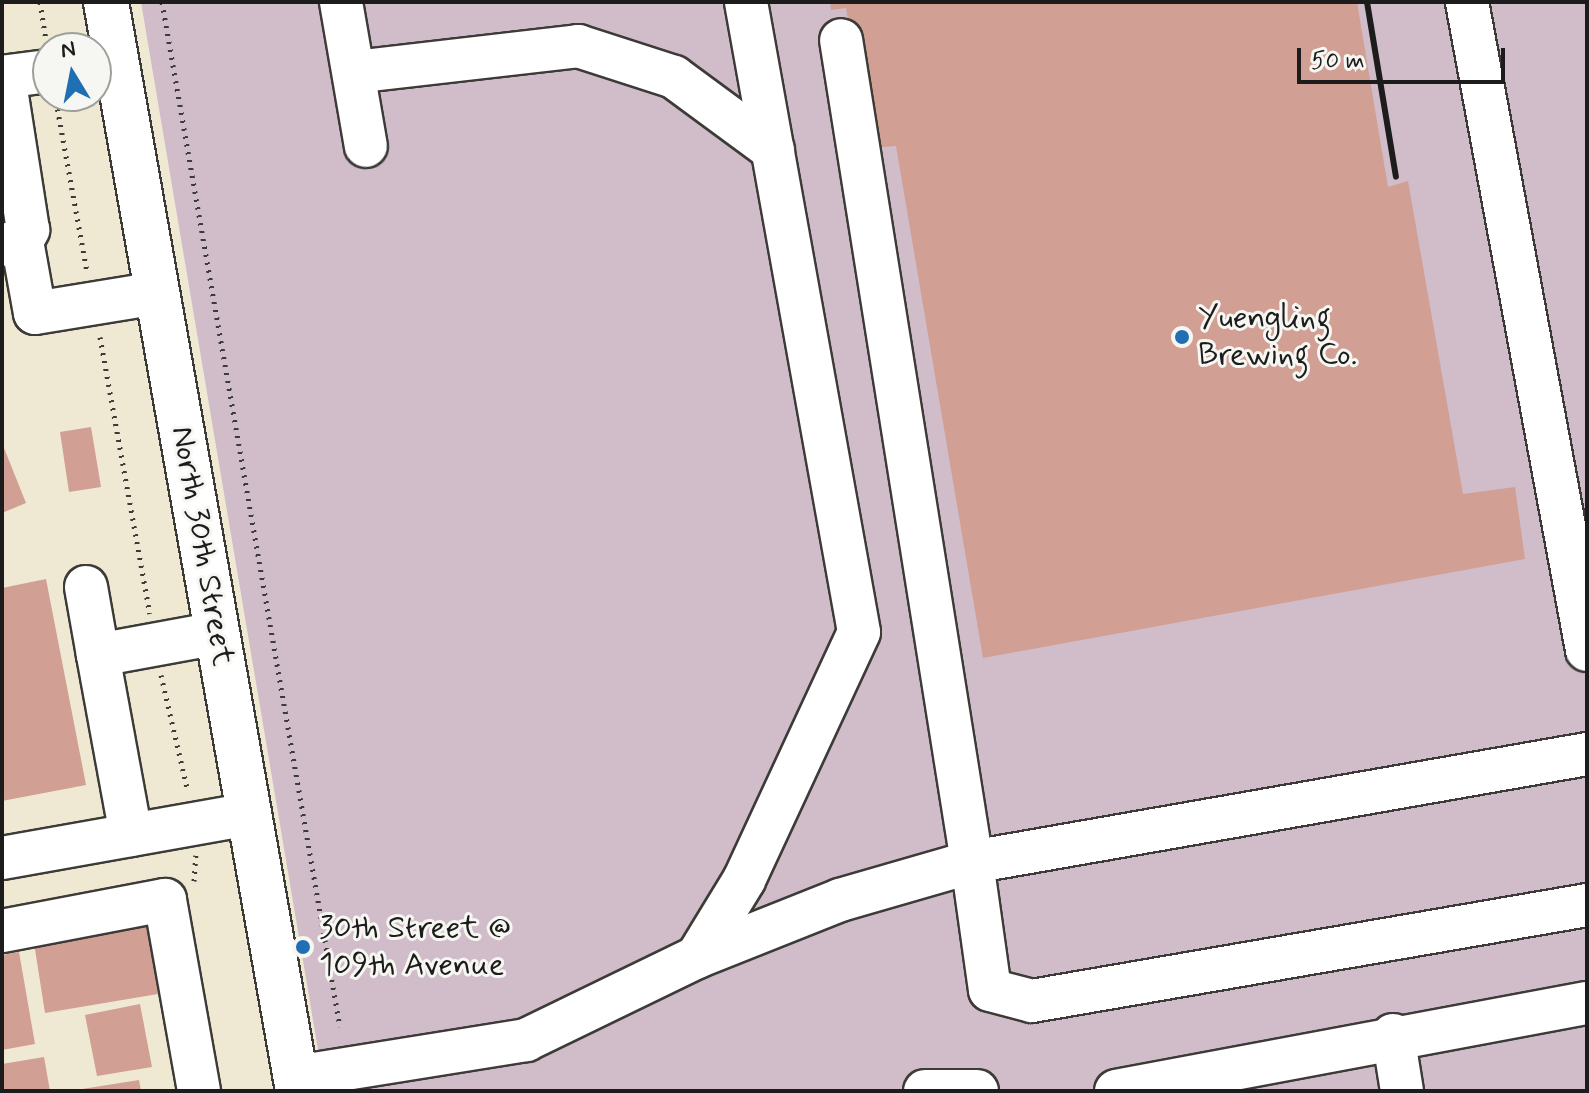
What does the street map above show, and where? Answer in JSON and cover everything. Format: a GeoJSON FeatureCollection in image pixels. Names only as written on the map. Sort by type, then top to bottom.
{"type":"FeatureCollection","features":[{"type":"Feature","properties":{"kind":"main road","name":"North 30th Street"},"geometry":{"type":"LineString","coordinates":[[106,2],[106,32]]}},
{"type":"Feature","properties":{"kind":"main road","name":"North 30th Street"},"geometry":{"type":"LineString","coordinates":[[112,87],[157,293],[297,1084]]}},
{"type":"Feature","properties":{"kind":"street"},"geometry":{"type":"LineString","coordinates":[[341,2],[366,146]]}},
{"type":"Feature","properties":{"kind":"street"},"geometry":{"type":"LineString","coordinates":[[697,957],[744,880],[859,632],[746,2]]}},
{"type":"Feature","properties":{"kind":"street"},"geometry":{"type":"LineString","coordinates":[[1467,2],[1587,650]]}},
{"type":"Feature","properties":{"kind":"street"},"geometry":{"type":"LineString","coordinates":[[841,40],[990,990],[1032,1001],[1587,905]]}},
{"type":"Feature","properties":{"kind":"street"},"geometry":{"type":"LineString","coordinates":[[354,72],[578,46],[674,77],[773,150]]}},
{"type":"Feature","properties":{"kind":"street"},"geometry":{"type":"LineString","coordinates":[[32,73],[3,77],[28,230],[12,243],[35,313],[157,293]]}},
{"type":"Feature","properties":{"kind":"street"},"geometry":{"type":"LineString","coordinates":[[86,587],[131,835]]}},
{"type":"Feature","properties":{"kind":"street"},"geometry":{"type":"LineString","coordinates":[[98,655],[218,633]]}},
{"type":"Feature","properties":{"kind":"street"},"geometry":{"type":"LineString","coordinates":[[297,1084],[526,1040],[697,957],[840,900],[972,862],[1587,754]]}},
{"type":"Feature","properties":{"kind":"street"},"geometry":{"type":"LineString","coordinates":[[2,858],[250,814]]}},
{"type":"Feature","properties":{"kind":"street"},"geometry":{"type":"LineString","coordinates":[[2,931],[165,900],[199,1091]]}},
{"type":"Feature","properties":{"kind":"street"},"geometry":{"type":"LineString","coordinates":[[1116,1091],[1393,1035],[1587,1003]]}},
{"type":"Feature","properties":{"kind":"street"},"geometry":{"type":"LineString","coordinates":[[1393,1035],[1402,1091]]}},
{"type":"Feature","properties":{"kind":"street"},"geometry":{"type":"LineString","coordinates":[[925,1091],[977,1091]]}},
{"type":"Feature","properties":{"kind":"path"},"geometry":{"type":"LineString","coordinates":[[40,2],[45,32]]}},
{"type":"Feature","properties":{"kind":"path"},"geometry":{"type":"LineString","coordinates":[[162,2],[340,1027]]}},
{"type":"Feature","properties":{"kind":"path"},"geometry":{"type":"LineString","coordinates":[[59,112],[171,731],[192,788],[178,790]]}},
{"type":"Feature","properties":{"kind":"shaded area"},"geometry":{"type":"Polygon","coordinates":[[[141,2],[1587,2],[1587,1091],[325,1091],[141,2]]]}},
{"type":"Feature","properties":{"kind":"building","name":"Yuengling Brewing Co."},"geometry":{"type":"Polygon","coordinates":[[[830,2],[1357,2],[1388,187],[1408,181],[1463,494],[1515,487],[1525,559],[983,658],[896,146],[870,148],[846,8],[831,10],[830,2]]]}},
{"type":"Feature","properties":{"kind":"building"},"geometry":{"type":"Polygon","coordinates":[[[91,427],[101,487],[69,492],[60,432],[91,427]]]}},
{"type":"Feature","properties":{"kind":"building"},"geometry":{"type":"Polygon","coordinates":[[[2,443],[26,503],[2,513],[2,443]]]}},
{"type":"Feature","properties":{"kind":"building"},"geometry":{"type":"Polygon","coordinates":[[[46,579],[86,785],[2,801],[2,588],[46,579]]]}},
{"type":"Feature","properties":{"kind":"building"},"geometry":{"type":"Polygon","coordinates":[[[147,924],[158,994],[45,1013],[34,943],[147,924]]]}},
{"type":"Feature","properties":{"kind":"building"},"geometry":{"type":"Polygon","coordinates":[[[19,952],[35,1044],[2,1050],[2,955],[19,952]]]}},
{"type":"Feature","properties":{"kind":"building"},"geometry":{"type":"Polygon","coordinates":[[[140,1004],[152,1067],[97,1076],[85,1015],[140,1004]]]}},
{"type":"Feature","properties":{"kind":"building"},"geometry":{"type":"Polygon","coordinates":[[[44,1057],[50,1091],[2,1091],[2,1064],[44,1057]]]}},
{"type":"Feature","properties":{"kind":"building"},"geometry":{"type":"Polygon","coordinates":[[[139,1080],[141,1091],[82,1091],[82,1089],[139,1080]]]}},
{"type":"Feature","properties":{"kind":"railway"},"geometry":{"type":"LineString","coordinates":[[1367,2],[1396,177]]}},
{"type":"Feature","properties":{"kind":"place","name":"Yuengling Brewing Co."},"geometry":{"type":"Point","coordinates":[1182,337]}},
{"type":"Feature","properties":{"kind":"place","name":"30th Street @ 109th Avenue"},"geometry":{"type":"Point","coordinates":[303,947]}}]}
